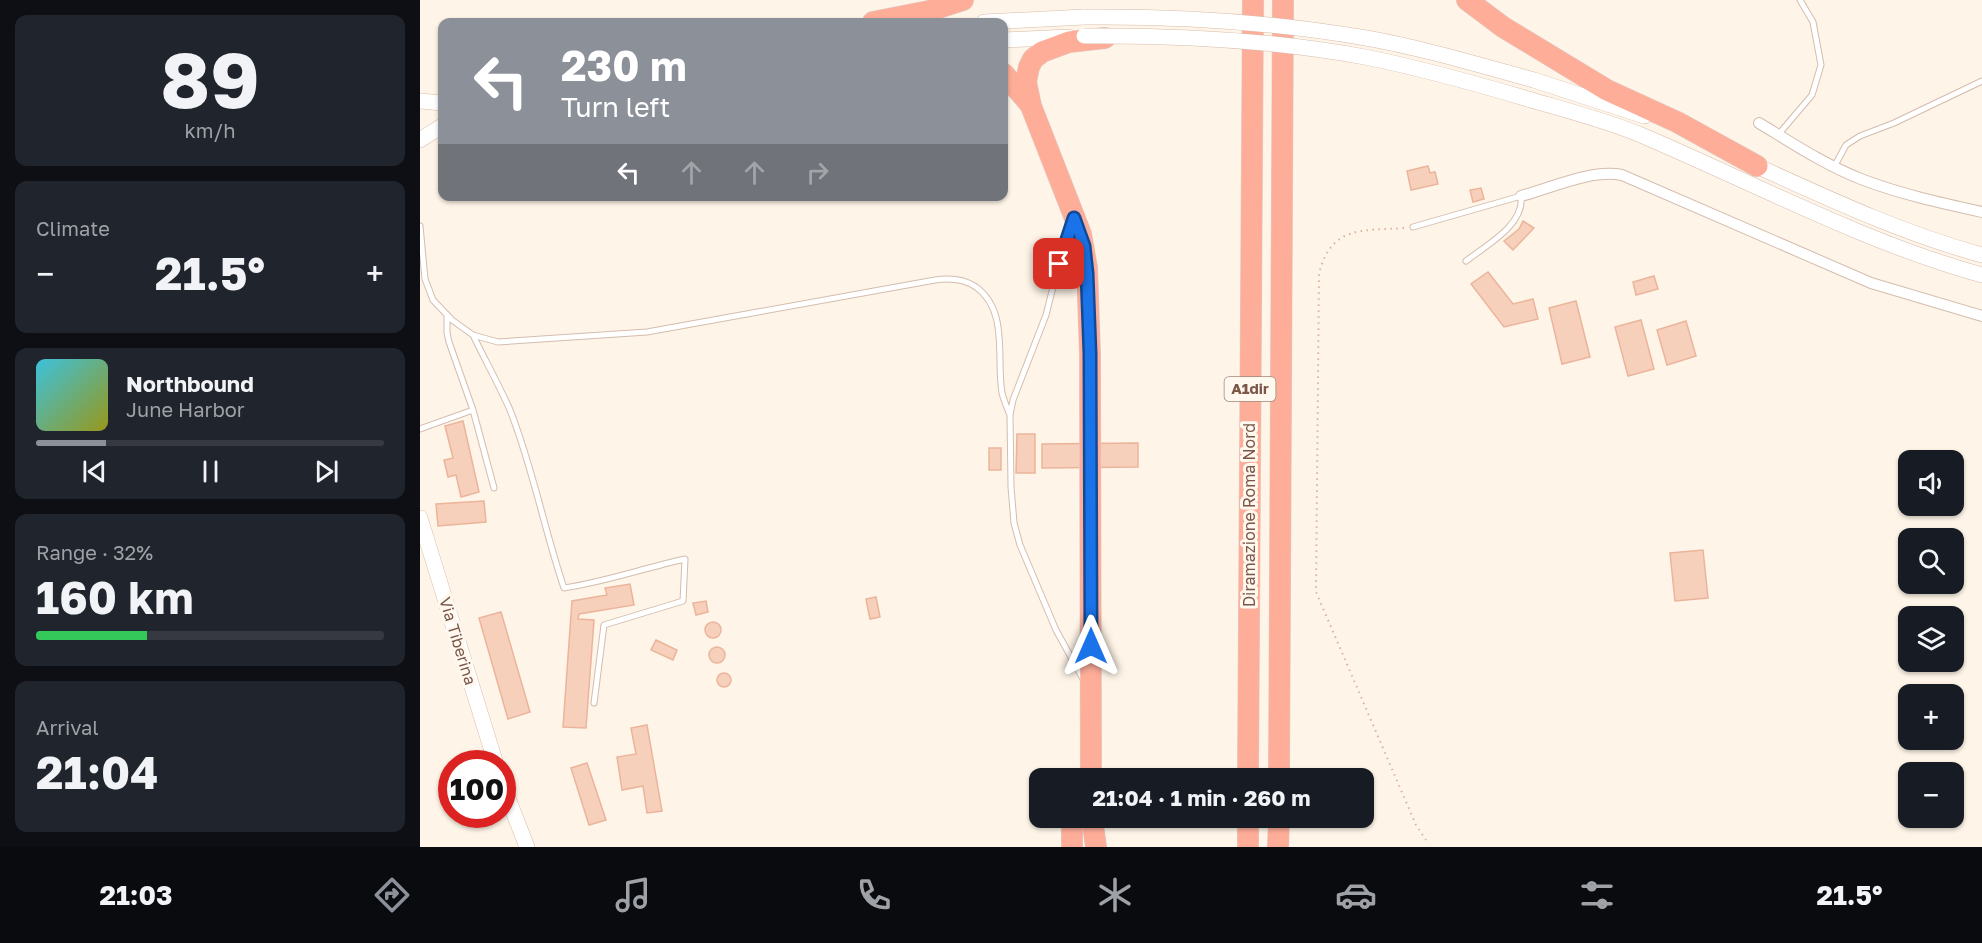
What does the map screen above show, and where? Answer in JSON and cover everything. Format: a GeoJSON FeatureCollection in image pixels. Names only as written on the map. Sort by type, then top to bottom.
{"type":"FeatureCollection","features":[{"type":"Feature","properties":{"kind":"highway"},"geometry":{"type":"LineString","coordinates":[[893,18],[929,11],[963,0]]}},
{"type":"Feature","properties":{"kind":"highway","name":"Diramazione Roma Nord"},"geometry":{"type":"LineString","coordinates":[[1248,768],[1253,0]]}},
{"type":"Feature","properties":{"kind":"highway","name":"Diramazione Roma Nord"},"geometry":{"type":"LineString","coordinates":[[1279,768],[1283,0]]}},
{"type":"Feature","properties":{"kind":"highway"},"geometry":{"type":"LineString","coordinates":[[1467,0],[1503,27],[1607,90],[1677,122],[1758,166]]}},
{"type":"Feature","properties":{"kind":"highway"},"geometry":{"type":"LineString","coordinates":[[1091,768],[1088,284],[1085,252],[1031,106],[1026,85],[1031,63],[1038,54],[1054,46],[1068,42],[1132,36]]}},
{"type":"Feature","properties":{"kind":"highway"},"geometry":{"type":"LineString","coordinates":[[1008,78],[1031,106]]}},
{"type":"Feature","properties":{"kind":"highway"},"geometry":{"type":"LineString","coordinates":[[1079,768],[1091,693]]}},
{"type":"Feature","properties":{"kind":"highway"},"geometry":{"type":"LineString","coordinates":[[1072,828],[1072,847]]}},
{"type":"Feature","properties":{"kind":"highway"},"geometry":{"type":"LineString","coordinates":[[1093,828],[1096,847]]}},
{"type":"Feature","properties":{"kind":"highway"},"geometry":{"type":"LineString","coordinates":[[1248,828],[1248,847]]}},
{"type":"Feature","properties":{"kind":"highway"},"geometry":{"type":"LineString","coordinates":[[1278,828],[1278,847]]}},
{"type":"Feature","properties":{"kind":"main road"},"geometry":{"type":"LineString","coordinates":[[1008,21],[1084,17],[1213,20],[1367,38],[1429,52],[1534,80],[1645,116],[1840,205],[1929,239],[1982,255]]}},
{"type":"Feature","properties":{"kind":"main road"},"geometry":{"type":"LineString","coordinates":[[1008,40],[1084,36],[1212,39],[1293,46],[1425,70],[1528,99],[1638,134],[1832,222],[1923,257],[1982,275]]}},
{"type":"Feature","properties":{"kind":"main road"},"geometry":{"type":"LineString","coordinates":[[420,101],[438,103]]}},
{"type":"Feature","properties":{"kind":"main road"},"geometry":{"type":"LineString","coordinates":[[420,140],[438,129]]}},
{"type":"Feature","properties":{"kind":"main road","name":"Via Tiberina"},"geometry":{"type":"LineString","coordinates":[[420,518],[492,750]]}},
{"type":"Feature","properties":{"kind":"main road"},"geometry":{"type":"LineString","coordinates":[[516,819],[527,847]]}},
{"type":"Feature","properties":{"kind":"street"},"geometry":{"type":"LineString","coordinates":[[1759,123],[1834,167],[1860,178],[1916,197],[1982,212]]}},
{"type":"Feature","properties":{"kind":"street"},"geometry":{"type":"LineString","coordinates":[[1521,196],[1591,176],[1606,173],[1622,175],[1871,283],[1982,316]]}},
{"type":"Feature","properties":{"kind":"lane"},"geometry":{"type":"LineString","coordinates":[[1779,135],[1812,95],[1821,65],[1813,21],[1800,0]]}},
{"type":"Feature","properties":{"kind":"lane"},"geometry":{"type":"LineString","coordinates":[[1834,167],[1846,145],[1860,136],[1982,81]]}},
{"type":"Feature","properties":{"kind":"lane"},"geometry":{"type":"LineString","coordinates":[[1413,227],[1521,196],[1520,210],[1511,224],[1466,261]]}},
{"type":"Feature","properties":{"kind":"lane"},"geometry":{"type":"LineString","coordinates":[[1074,218],[1046,315],[1018,384],[1010,415],[1011,500],[1017,536],[1056,630],[1091,693]]}},
{"type":"Feature","properties":{"kind":"lane"},"geometry":{"type":"LineString","coordinates":[[420,226],[425,279],[433,300],[447,316],[473,335],[498,342],[647,332],[935,280],[952,279],[969,283],[977,288],[992,306],[998,324],[1002,390],[1010,415]]}},
{"type":"Feature","properties":{"kind":"lane"},"geometry":{"type":"LineString","coordinates":[[447,316],[449,342],[473,410],[494,488]]}},
{"type":"Feature","properties":{"kind":"lane"},"geometry":{"type":"LineString","coordinates":[[473,335],[510,410],[530,468],[553,557],[564,588],[592,584],[685,559],[683,601],[604,625],[594,703]]}},
{"type":"Feature","properties":{"kind":"lane"},"geometry":{"type":"LineString","coordinates":[[420,429],[473,410]]}},
{"type":"Feature","properties":{"kind":"path"},"geometry":{"type":"LineString","coordinates":[[1413,227],[1365,229],[1350,233],[1339,239],[1329,249],[1320,268],[1317,285],[1316,592],[1416,825],[1426,840]]}},
{"type":"Feature","properties":{"kind":"building"},"geometry":{"type":"Polygon","coordinates":[[[1428,166],[1430,173],[1435,172],[1438,184],[1411,190],[1407,171],[1428,166]]]}},
{"type":"Feature","properties":{"kind":"building"},"geometry":{"type":"Polygon","coordinates":[[[1481,188],[1484,199],[1473,202],[1470,190],[1481,188]]]}},
{"type":"Feature","properties":{"kind":"building"},"geometry":{"type":"Polygon","coordinates":[[[1523,221],[1534,228],[1513,250],[1504,241],[1519,229],[1523,221]]]}},
{"type":"Feature","properties":{"kind":"building"},"geometry":{"type":"Polygon","coordinates":[[[1488,272],[1513,304],[1533,299],[1538,319],[1504,327],[1471,284],[1488,272]]]}},
{"type":"Feature","properties":{"kind":"building"},"geometry":{"type":"Polygon","coordinates":[[[1654,276],[1658,289],[1636,295],[1633,282],[1654,276]]]}},
{"type":"Feature","properties":{"kind":"building"},"geometry":{"type":"Polygon","coordinates":[[[1576,301],[1590,357],[1562,364],[1549,308],[1576,301]]]}},
{"type":"Feature","properties":{"kind":"building"},"geometry":{"type":"Polygon","coordinates":[[[1641,320],[1654,369],[1628,376],[1615,327],[1641,320]]]}},
{"type":"Feature","properties":{"kind":"building"},"geometry":{"type":"Polygon","coordinates":[[[1686,321],[1696,356],[1667,365],[1657,330],[1686,321]]]}},
{"type":"Feature","properties":{"kind":"building"},"geometry":{"type":"Polygon","coordinates":[[[463,421],[479,492],[461,497],[456,475],[448,477],[444,460],[453,458],[445,426],[463,421]]]}},
{"type":"Feature","properties":{"kind":"building"},"geometry":{"type":"Polygon","coordinates":[[[1017,434],[1035,434],[1035,473],[1016,473],[1017,434]]]}},
{"type":"Feature","properties":{"kind":"building"},"geometry":{"type":"Polygon","coordinates":[[[1138,443],[1138,467],[1042,468],[1042,444],[1138,443]]]}},
{"type":"Feature","properties":{"kind":"building"},"geometry":{"type":"Polygon","coordinates":[[[989,448],[1001,448],[1001,470],[989,470],[989,448]]]}},
{"type":"Feature","properties":{"kind":"building"},"geometry":{"type":"Polygon","coordinates":[[[484,501],[486,522],[438,526],[436,504],[484,501]]]}},
{"type":"Feature","properties":{"kind":"building"},"geometry":{"type":"Polygon","coordinates":[[[1703,550],[1708,598],[1675,601],[1670,553],[1703,550]]]}},
{"type":"Feature","properties":{"kind":"building"},"geometry":{"type":"Polygon","coordinates":[[[630,584],[634,605],[579,614],[578,619],[594,620],[586,728],[563,727],[572,601],[607,595],[605,588],[630,584]]]}},
{"type":"Feature","properties":{"kind":"building"},"geometry":{"type":"Polygon","coordinates":[[[876,597],[880,617],[870,619],[866,599],[876,597]]]}},
{"type":"Feature","properties":{"kind":"building"},"geometry":{"type":"Polygon","coordinates":[[[706,601],[708,612],[696,615],[693,603],[706,601]]]}},
{"type":"Feature","properties":{"kind":"building"},"geometry":{"type":"Polygon","coordinates":[[[501,612],[530,712],[508,719],[479,618],[501,612]]]}},
{"type":"Feature","properties":{"kind":"building"},"geometry":{"type":"Polygon","coordinates":[[[713,622],[719,624],[721,630],[719,636],[713,638],[707,636],[705,630],[707,624],[713,622]]]}},
{"type":"Feature","properties":{"kind":"building"},"geometry":{"type":"Polygon","coordinates":[[[656,640],[677,650],[673,660],[651,650],[656,640]]]}},
{"type":"Feature","properties":{"kind":"building"},"geometry":{"type":"Polygon","coordinates":[[[714,647],[720,647],[725,655],[723,661],[714,663],[709,658],[709,652],[714,647]]]}},
{"type":"Feature","properties":{"kind":"building"},"geometry":{"type":"Polygon","coordinates":[[[721,673],[727,673],[731,680],[727,687],[721,687],[717,683],[717,677],[721,673]]]}},
{"type":"Feature","properties":{"kind":"building"},"geometry":{"type":"Polygon","coordinates":[[[647,725],[662,811],[647,813],[643,786],[622,790],[617,757],[636,754],[631,728],[647,725]]]}},
{"type":"Feature","properties":{"kind":"building"},"geometry":{"type":"Polygon","coordinates":[[[587,763],[606,820],[589,825],[571,768],[587,763]]]}},
{"type":"Feature","properties":{"kind":"route"},"geometry":{"type":"LineString","coordinates":[[1059,264],[1074,218],[1084,246],[1087,273],[1090,354],[1091,646]]}}]}
